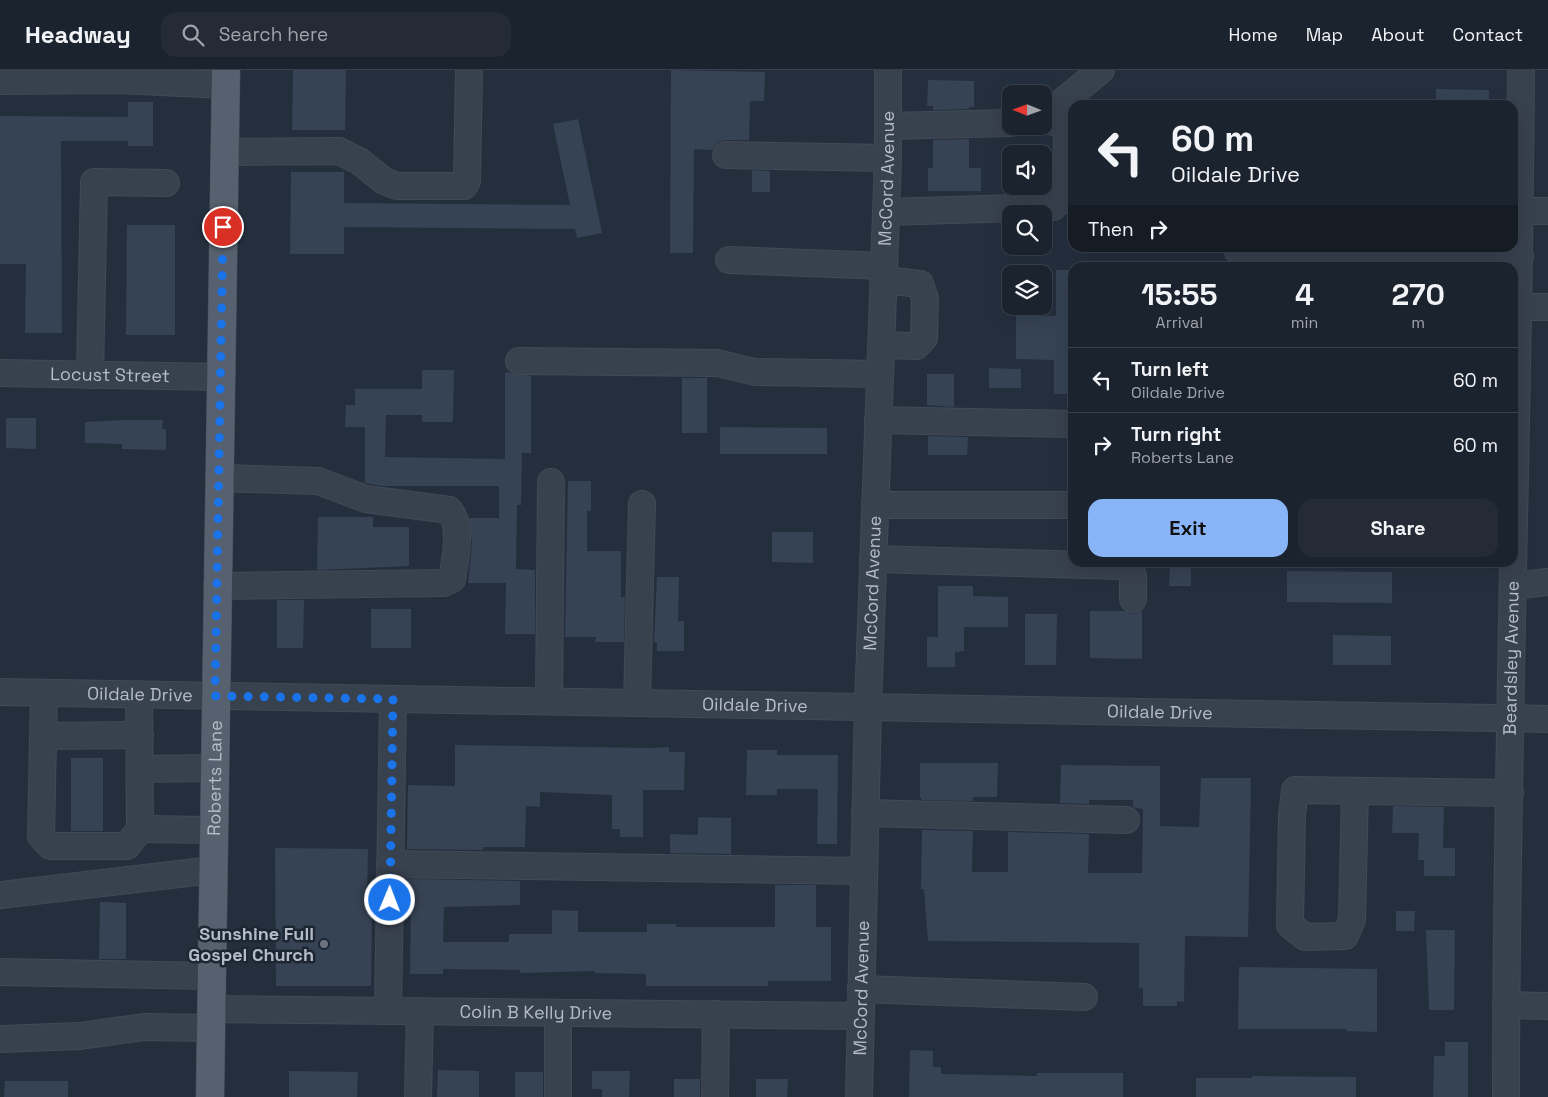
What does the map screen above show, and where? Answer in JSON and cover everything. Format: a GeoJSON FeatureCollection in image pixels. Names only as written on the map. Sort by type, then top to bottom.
{"type":"FeatureCollection","features":[{"type":"Feature","properties":{"kind":"main road","name":"Roberts Lane"},"geometry":{"type":"LineString","coordinates":[[210,1097],[212,870],[226,78]]}},
{"type":"Feature","properties":{"kind":"street"},"geometry":{"type":"LineString","coordinates":[[224,152],[339,151],[359,161],[384,181],[397,186],[464,186],[467,181],[469,70]]}},
{"type":"Feature","properties":{"kind":"street","name":"McCord Avenue"},"geometry":{"type":"LineString","coordinates":[[859,1097],[868,706],[888,158],[888,70]]}},
{"type":"Feature","properties":{"kind":"street"},"geometry":{"type":"LineString","coordinates":[[1052,111],[1101,70]]}},
{"type":"Feature","properties":{"kind":"street","name":"Beardsley Avenue"},"geometry":{"type":"LineString","coordinates":[[1518,366],[1521,70]]}},
{"type":"Feature","properties":{"kind":"street"},"geometry":{"type":"LineString","coordinates":[[0,81],[226,78]]}},
{"type":"Feature","properties":{"kind":"street"},"geometry":{"type":"LineString","coordinates":[[886,212],[1053,207],[1066,194],[1067,135],[1066,126],[1052,121]]}},
{"type":"Feature","properties":{"kind":"street"},"geometry":{"type":"LineString","coordinates":[[888,126],[1002,123]]}},
{"type":"Feature","properties":{"kind":"street"},"geometry":{"type":"LineString","coordinates":[[726,155],[888,158]]}},
{"type":"Feature","properties":{"kind":"street"},"geometry":{"type":"LineString","coordinates":[[90,375],[94,182],[166,183]]}},
{"type":"Feature","properties":{"kind":"street"},"geometry":{"type":"LineString","coordinates":[[1520,211],[1548,211]]}},
{"type":"Feature","properties":{"kind":"street"},"geometry":{"type":"LineString","coordinates":[[1294,252],[1520,256]]}},
{"type":"Feature","properties":{"kind":"street"},"geometry":{"type":"LineString","coordinates":[[729,260],[884,273],[920,284],[926,299],[924,338],[916,346],[881,345]]}},
{"type":"Feature","properties":{"kind":"street"},"geometry":{"type":"LineString","coordinates":[[1520,307],[1548,308]]}},
{"type":"Feature","properties":{"kind":"street"},"geometry":{"type":"LineString","coordinates":[[519,361],[717,363],[755,372],[880,374]]}},
{"type":"Feature","properties":{"kind":"street","name":"Locust Street"},"geometry":{"type":"LineString","coordinates":[[0,373],[220,377]]}},
{"type":"Feature","properties":{"kind":"street"},"geometry":{"type":"LineString","coordinates":[[878,420],[1068,424]]}},
{"type":"Feature","properties":{"kind":"street"},"geometry":{"type":"LineString","coordinates":[[217,586],[444,583],[452,579],[456,526],[453,515],[449,510],[366,498],[318,481],[219,478]]}},
{"type":"Feature","properties":{"kind":"street"},"geometry":{"type":"LineString","coordinates":[[549,701],[551,482]]}},
{"type":"Feature","properties":{"kind":"street"},"geometry":{"type":"LineString","coordinates":[[637,702],[642,504]]}},
{"type":"Feature","properties":{"kind":"street"},"geometry":{"type":"LineString","coordinates":[[875,505],[1068,505]]}},
{"type":"Feature","properties":{"kind":"street"},"geometry":{"type":"LineString","coordinates":[[873,559],[1068,564]]}},
{"type":"Feature","properties":{"kind":"street"},"geometry":{"type":"LineString","coordinates":[[1129,567],[1133,576],[1133,599]]}},
{"type":"Feature","properties":{"kind":"street","name":"Beardsley Avenue"},"geometry":{"type":"LineString","coordinates":[[1506,1097],[1513,567]]}},
{"type":"Feature","properties":{"kind":"street"},"geometry":{"type":"LineString","coordinates":[[1513,586],[1548,582]]}},
{"type":"Feature","properties":{"kind":"street","name":"Oildale Drive"},"geometry":{"type":"LineString","coordinates":[[0,692],[1548,719]]}},
{"type":"Feature","properties":{"kind":"street"},"geometry":{"type":"LineString","coordinates":[[44,693],[40,836],[50,846],[127,846],[140,829],[139,695]]}},
{"type":"Feature","properties":{"kind":"street"},"geometry":{"type":"LineString","coordinates":[[388,1011],[393,699]]}},
{"type":"Feature","properties":{"kind":"street"},"geometry":{"type":"LineString","coordinates":[[43,736],[140,735]]}},
{"type":"Feature","properties":{"kind":"street"},"geometry":{"type":"LineString","coordinates":[[140,768],[214,768]]}},
{"type":"Feature","properties":{"kind":"street"},"geometry":{"type":"LineString","coordinates":[[1355,791],[1352,920],[1345,936],[1305,937],[1290,925],[1292,814],[1295,790],[1510,793]]}},
{"type":"Feature","properties":{"kind":"street"},"geometry":{"type":"LineString","coordinates":[[865,813],[1126,820]]}},
{"type":"Feature","properties":{"kind":"street"},"geometry":{"type":"LineString","coordinates":[[140,829],[213,830]]}},
{"type":"Feature","properties":{"kind":"street"},"geometry":{"type":"LineString","coordinates":[[390,864],[864,871]]}},
{"type":"Feature","properties":{"kind":"street"},"geometry":{"type":"LineString","coordinates":[[0,895],[212,870]]}},
{"type":"Feature","properties":{"kind":"street"},"geometry":{"type":"LineString","coordinates":[[0,972],[211,976]]}},
{"type":"Feature","properties":{"kind":"street"},"geometry":{"type":"LineString","coordinates":[[861,989],[1084,998]]}},
{"type":"Feature","properties":{"kind":"street"},"geometry":{"type":"LineString","coordinates":[[1506,1005],[1548,1006]]}},
{"type":"Feature","properties":{"kind":"street","name":"Colin B Kelly Drive"},"geometry":{"type":"LineString","coordinates":[[0,1039],[80,1036],[211,1019],[388,1011],[860,1016]]}},
{"type":"Feature","properties":{"kind":"street"},"geometry":{"type":"LineString","coordinates":[[418,1097],[420,1012]]}},
{"type":"Feature","properties":{"kind":"street"},"geometry":{"type":"LineString","coordinates":[[558,1013],[558,1097]]}},
{"type":"Feature","properties":{"kind":"street"},"geometry":{"type":"LineString","coordinates":[[715,1097],[716,1014]]}},
{"type":"Feature","properties":{"kind":"building"},"geometry":{"type":"Polygon","coordinates":[[[293,70],[346,70],[345,130],[292,130],[293,70]]]}},
{"type":"Feature","properties":{"kind":"building"},"geometry":{"type":"Polygon","coordinates":[[[671,70],[765,72],[764,101],[750,101],[749,140],[718,142],[712,150],[694,149],[693,253],[670,253],[671,70]]]}},
{"type":"Feature","properties":{"kind":"building"},"geometry":{"type":"Polygon","coordinates":[[[928,80],[974,81],[974,107],[969,107],[969,109],[933,110],[933,106],[927,106],[928,80]]]}},
{"type":"Feature","properties":{"kind":"building"},"geometry":{"type":"Polygon","coordinates":[[[1436,89],[1489,90],[1489,100],[1436,100],[1436,89]]]}},
{"type":"Feature","properties":{"kind":"building"},"geometry":{"type":"Polygon","coordinates":[[[128,102],[153,102],[153,146],[128,146],[128,141],[61,141],[62,333],[25,333],[26,264],[0,264],[0,116],[128,117],[128,102]]]}},
{"type":"Feature","properties":{"kind":"building"},"geometry":{"type":"Polygon","coordinates":[[[578,119],[602,233],[577,238],[575,229],[344,227],[344,254],[290,254],[291,172],[344,172],[344,203],[570,205],[553,124],[578,119]]]}},
{"type":"Feature","properties":{"kind":"building"},"geometry":{"type":"Polygon","coordinates":[[[969,139],[969,168],[981,168],[981,191],[928,191],[928,168],[933,168],[933,140],[969,139]]]}},
{"type":"Feature","properties":{"kind":"building"},"geometry":{"type":"Polygon","coordinates":[[[752,170],[770,171],[770,192],[752,192],[752,170]]]}},
{"type":"Feature","properties":{"kind":"building"},"geometry":{"type":"Polygon","coordinates":[[[127,225],[175,225],[175,335],[126,335],[127,225]]]}},
{"type":"Feature","properties":{"kind":"building"},"geometry":{"type":"Polygon","coordinates":[[[1056,270],[1068,270],[1068,394],[1054,394],[1054,360],[1016,359],[1016,316],[1056,316],[1056,270]]]}},
{"type":"Feature","properties":{"kind":"building"},"geometry":{"type":"Polygon","coordinates":[[[989,368],[1021,369],[1021,388],[989,388],[989,368]]]}},
{"type":"Feature","properties":{"kind":"building"},"geometry":{"type":"Polygon","coordinates":[[[422,370],[454,370],[453,422],[422,422],[422,415],[386,415],[385,457],[505,459],[505,372],[531,376],[531,453],[522,453],[521,505],[517,505],[516,569],[535,570],[535,634],[505,634],[506,583],[468,583],[472,543],[469,518],[499,518],[499,486],[382,486],[365,483],[365,427],[345,427],[346,405],[355,405],[355,389],[422,389],[422,370]]]}},
{"type":"Feature","properties":{"kind":"building"},"geometry":{"type":"Polygon","coordinates":[[[927,374],[954,374],[954,407],[927,405],[927,374]]]}},
{"type":"Feature","properties":{"kind":"building"},"geometry":{"type":"Polygon","coordinates":[[[682,378],[707,378],[707,433],[682,433],[682,378]]]}},
{"type":"Feature","properties":{"kind":"building"},"geometry":{"type":"Polygon","coordinates":[[[6,418],[36,418],[36,449],[6,448],[6,418]]]}},
{"type":"Feature","properties":{"kind":"building"},"geometry":{"type":"Polygon","coordinates":[[[163,420],[162,429],[166,429],[166,450],[122,449],[122,444],[85,443],[85,422],[163,420]]]}},
{"type":"Feature","properties":{"kind":"building"},"geometry":{"type":"Polygon","coordinates":[[[720,427],[827,428],[827,454],[720,454],[720,427]]]}},
{"type":"Feature","properties":{"kind":"building"},"geometry":{"type":"Polygon","coordinates":[[[928,436],[968,437],[967,455],[928,455],[928,436]]]}},
{"type":"Feature","properties":{"kind":"building"},"geometry":{"type":"Polygon","coordinates":[[[568,481],[591,481],[591,511],[587,511],[587,551],[621,551],[621,597],[625,597],[624,642],[595,642],[596,637],[565,637],[568,481]]]}},
{"type":"Feature","properties":{"kind":"building"},"geometry":{"type":"Polygon","coordinates":[[[318,517],[373,517],[373,527],[409,527],[409,566],[317,570],[318,517]]]}},
{"type":"Feature","properties":{"kind":"building"},"geometry":{"type":"Polygon","coordinates":[[[772,532],[813,532],[813,563],[772,562],[772,532]]]}},
{"type":"Feature","properties":{"kind":"building"},"geometry":{"type":"Polygon","coordinates":[[[1170,567],[1191,567],[1191,586],[1169,586],[1170,567]]]}},
{"type":"Feature","properties":{"kind":"building"},"geometry":{"type":"Polygon","coordinates":[[[1287,571],[1392,572],[1392,603],[1287,602],[1287,571]]]}},
{"type":"Feature","properties":{"kind":"building"},"geometry":{"type":"Polygon","coordinates":[[[657,577],[679,577],[678,621],[684,621],[684,651],[657,651],[657,642],[654,642],[657,577]]]}},
{"type":"Feature","properties":{"kind":"building"},"geometry":{"type":"Polygon","coordinates":[[[938,586],[973,586],[973,596],[1008,597],[1008,627],[964,627],[964,651],[955,652],[955,667],[927,667],[927,637],[938,637],[938,586]]]}},
{"type":"Feature","properties":{"kind":"building"},"geometry":{"type":"Polygon","coordinates":[[[277,600],[304,600],[303,648],[277,648],[277,600]]]}},
{"type":"Feature","properties":{"kind":"building"},"geometry":{"type":"Polygon","coordinates":[[[371,609],[411,609],[411,648],[371,648],[371,609]]]}},
{"type":"Feature","properties":{"kind":"building"},"geometry":{"type":"Polygon","coordinates":[[[1090,611],[1125,611],[1133,614],[1142,611],[1142,659],[1090,658],[1090,611]]]}},
{"type":"Feature","properties":{"kind":"building"},"geometry":{"type":"Polygon","coordinates":[[[1025,614],[1057,614],[1056,665],[1025,665],[1025,614]]]}},
{"type":"Feature","properties":{"kind":"building"},"geometry":{"type":"Polygon","coordinates":[[[1333,635],[1391,636],[1391,665],[1333,665],[1333,635]]]}},
{"type":"Feature","properties":{"kind":"building"},"geometry":{"type":"Polygon","coordinates":[[[455,745],[669,747],[669,752],[685,752],[684,790],[643,790],[643,837],[620,837],[620,829],[612,829],[612,795],[540,792],[540,807],[526,806],[525,847],[483,847],[483,850],[407,849],[408,785],[455,786],[455,745]]]}},
{"type":"Feature","properties":{"kind":"building"},"geometry":{"type":"Polygon","coordinates":[[[747,750],[777,750],[777,755],[838,755],[837,844],[817,844],[818,789],[777,789],[777,795],[746,795],[747,750]]]}},
{"type":"Feature","properties":{"kind":"building"},"geometry":{"type":"Polygon","coordinates":[[[71,758],[103,758],[103,831],[71,831],[71,758]]]}},
{"type":"Feature","properties":{"kind":"building"},"geometry":{"type":"Polygon","coordinates":[[[920,763],[998,763],[997,797],[973,797],[973,801],[922,800],[920,797],[920,763]]]}},
{"type":"Feature","properties":{"kind":"building"},"geometry":{"type":"Polygon","coordinates":[[[1061,765],[1160,766],[1160,826],[1199,827],[1201,778],[1251,778],[1248,937],[1185,936],[1184,1002],[1177,1001],[1177,1006],[1143,1006],[1143,988],[1139,988],[1139,943],[928,941],[924,889],[921,889],[922,830],[973,831],[972,872],[1008,872],[1008,832],[1089,834],[1088,873],[1142,873],[1143,809],[1133,807],[1133,800],[1089,800],[1089,804],[1060,803],[1061,765]]]}},
{"type":"Feature","properties":{"kind":"building"},"geometry":{"type":"Polygon","coordinates":[[[1393,806],[1444,807],[1443,848],[1455,848],[1455,876],[1424,876],[1424,860],[1418,860],[1419,833],[1392,833],[1393,806]]]}},
{"type":"Feature","properties":{"kind":"building"},"geometry":{"type":"Polygon","coordinates":[[[698,817],[731,818],[731,854],[670,853],[670,834],[698,835],[698,817]]]}},
{"type":"Feature","properties":{"kind":"building","name":"Sunshine Full Gospel Church"},"geometry":{"type":"Polygon","coordinates":[[[275,848],[368,849],[367,901],[372,901],[371,986],[276,986],[275,848]]]}},
{"type":"Feature","properties":{"kind":"building"},"geometry":{"type":"Polygon","coordinates":[[[407,879],[520,881],[520,905],[444,907],[443,942],[509,942],[509,934],[552,934],[552,910],[578,911],[578,932],[647,932],[647,924],[676,924],[676,927],[775,927],[775,885],[816,885],[816,927],[831,927],[831,981],[768,981],[768,986],[646,986],[646,974],[595,973],[595,971],[520,973],[520,970],[443,969],[443,974],[410,974],[411,903],[407,903],[407,879]]]}},
{"type":"Feature","properties":{"kind":"building"},"geometry":{"type":"Polygon","coordinates":[[[100,902],[126,903],[126,959],[99,959],[100,902]]]}},
{"type":"Feature","properties":{"kind":"building"},"geometry":{"type":"Polygon","coordinates":[[[1396,911],[1415,911],[1414,931],[1396,931],[1396,911]]]}},
{"type":"Feature","properties":{"kind":"building"},"geometry":{"type":"Polygon","coordinates":[[[1426,930],[1455,930],[1454,1010],[1429,1010],[1426,930]]]}},
{"type":"Feature","properties":{"kind":"building"},"geometry":{"type":"Polygon","coordinates":[[[1239,967],[1377,969],[1377,1032],[1346,1031],[1346,1029],[1238,1029],[1239,967]]]}},
{"type":"Feature","properties":{"kind":"building"},"geometry":{"type":"Polygon","coordinates":[[[1445,1042],[1468,1042],[1468,1097],[1433,1097],[1434,1056],[1445,1056],[1445,1042]]]}},
{"type":"Feature","properties":{"kind":"building"},"geometry":{"type":"Polygon","coordinates":[[[910,1050],[933,1051],[933,1067],[941,1067],[941,1074],[1037,1076],[1037,1073],[1123,1073],[1123,1097],[909,1097],[910,1050]]]}},
{"type":"Feature","properties":{"kind":"building"},"geometry":{"type":"Polygon","coordinates":[[[438,1070],[479,1071],[479,1097],[437,1097],[438,1070]]]}},
{"type":"Feature","properties":{"kind":"building"},"geometry":{"type":"Polygon","coordinates":[[[289,1071],[358,1072],[357,1097],[289,1097],[289,1071]]]}},
{"type":"Feature","properties":{"kind":"building"},"geometry":{"type":"Polygon","coordinates":[[[592,1071],[630,1071],[629,1097],[602,1097],[602,1089],[592,1089],[592,1071]]]}},
{"type":"Feature","properties":{"kind":"building"},"geometry":{"type":"Polygon","coordinates":[[[515,1072],[543,1072],[543,1097],[515,1097],[515,1072]]]}},
{"type":"Feature","properties":{"kind":"building"},"geometry":{"type":"Polygon","coordinates":[[[1252,1076],[1356,1077],[1356,1097],[1196,1097],[1196,1078],[1252,1078],[1252,1076]]]}},
{"type":"Feature","properties":{"kind":"building"},"geometry":{"type":"Polygon","coordinates":[[[674,1079],[700,1079],[700,1097],[674,1097],[674,1079]]]}},
{"type":"Feature","properties":{"kind":"building"},"geometry":{"type":"Polygon","coordinates":[[[756,1079],[788,1079],[787,1097],[756,1097],[756,1079]]]}},
{"type":"Feature","properties":{"kind":"building"},"geometry":{"type":"Polygon","coordinates":[[[5,1081],[68,1081],[68,1097],[4,1097],[5,1081]]]}},
{"type":"Feature","properties":{"kind":"place","name":"Sunshine Full Gospel Church"},"geometry":{"type":"Point","coordinates":[324,944]}},
{"type":"Feature","properties":{"kind":"route"},"geometry":{"type":"LineString","coordinates":[[223,227],[215,696],[393,699],[390,900]]}}]}
